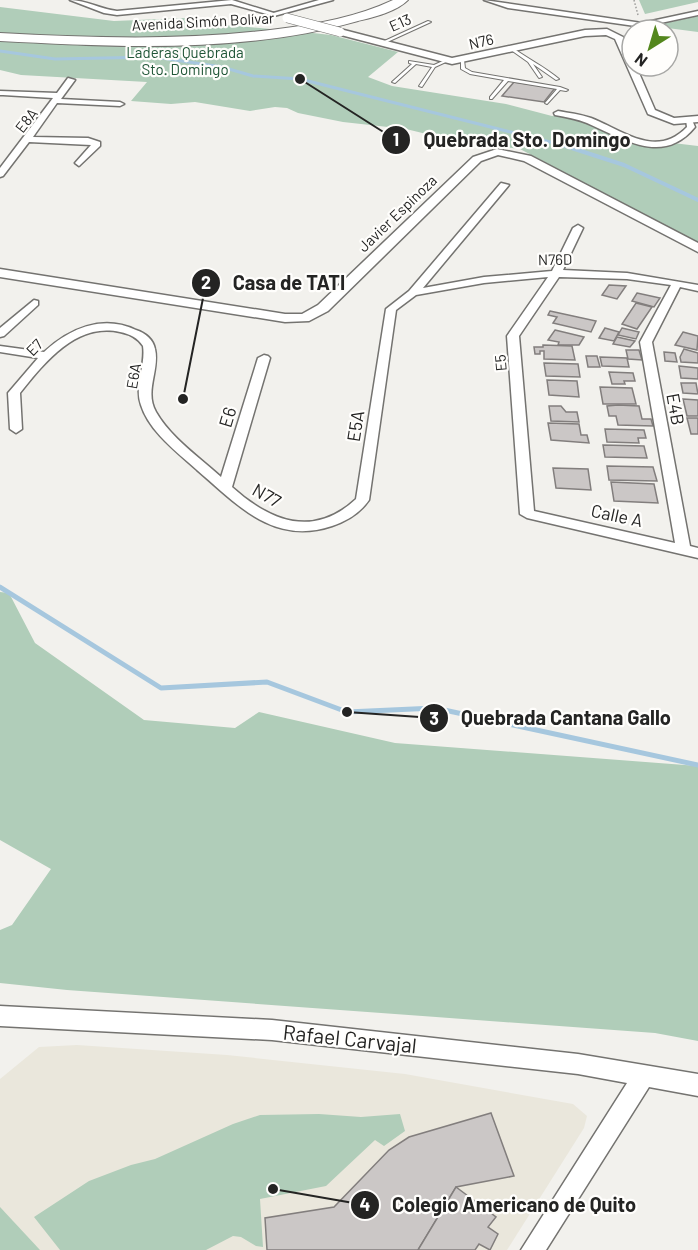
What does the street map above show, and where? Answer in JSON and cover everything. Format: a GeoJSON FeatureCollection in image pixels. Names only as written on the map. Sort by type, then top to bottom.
{"type":"FeatureCollection","features":[{"type":"Feature","properties":{"kind":"highway","name":"Avenida Simón Bolívar"},"geometry":{"type":"LineString","coordinates":[[0,31],[126,36],[227,33],[280,28],[335,18],[388,0]]}},
{"type":"Feature","properties":{"kind":"highway","name":"Avenida Simón Bolívar"},"geometry":{"type":"LineString","coordinates":[[0,37],[123,42],[260,36],[348,21],[402,0]]}},
{"type":"Feature","properties":{"kind":"street"},"geometry":{"type":"LineString","coordinates":[[73,0],[106,12],[117,13],[228,1]]}},
{"type":"Feature","properties":{"kind":"street"},"geometry":{"type":"LineString","coordinates":[[274,14],[329,0]]}},
{"type":"Feature","properties":{"kind":"street"},"geometry":{"type":"LineString","coordinates":[[487,0],[508,6],[639,21],[698,11]]}},
{"type":"Feature","properties":{"kind":"street"},"geometry":{"type":"LineString","coordinates":[[502,0],[612,19]]}},
{"type":"Feature","properties":{"kind":"street","name":"N76"},"geometry":{"type":"LineString","coordinates":[[228,1],[446,61],[462,60],[585,33],[607,32]]}},
{"type":"Feature","properties":{"kind":"street"},"geometry":{"type":"LineString","coordinates":[[558,113],[580,118],[622,136],[652,145],[674,142],[691,128],[693,120],[670,120],[651,112],[619,37],[607,32],[612,19]]}},
{"type":"Feature","properties":{"kind":"street","name":"E8A"},"geometry":{"type":"LineString","coordinates":[[0,174],[71,80]]}},
{"type":"Feature","properties":{"kind":"street"},"geometry":{"type":"LineString","coordinates":[[3,93],[120,104]]}},
{"type":"Feature","properties":{"kind":"street"},"geometry":{"type":"LineString","coordinates":[[28,139],[88,141],[97,144],[79,163]]}},
{"type":"Feature","properties":{"kind":"street","name":"Javier Espinoza"},"geometry":{"type":"LineString","coordinates":[[0,273],[285,318],[304,318],[323,308],[477,159],[497,152],[527,158],[698,248]]}},
{"type":"Feature","properties":{"kind":"street","name":"E5A"},"geometry":{"type":"LineString","coordinates":[[295,526],[336,521],[351,513],[362,500],[391,309],[413,293],[504,186]]}},
{"type":"Feature","properties":{"kind":"street","name":"E5"},"geometry":{"type":"LineString","coordinates":[[527,514],[513,336],[557,272],[578,228]]}},
{"type":"Feature","properties":{"kind":"street","name":"N76D"},"geometry":{"type":"LineString","coordinates":[[413,293],[499,277],[557,272],[625,275],[698,288]]}},
{"type":"Feature","properties":{"kind":"street","name":"E4B"},"geometry":{"type":"LineString","coordinates":[[677,283],[646,342],[683,548]]}},
{"type":"Feature","properties":{"kind":"street"},"geometry":{"type":"LineString","coordinates":[[0,334],[34,303]]}},
{"type":"Feature","properties":{"kind":"street","name":"E6A"},"geometry":{"type":"LineString","coordinates":[[84,330],[99,326],[121,327],[137,333],[148,343],[151,360],[143,397],[149,412],[184,452],[225,487]]}},
{"type":"Feature","properties":{"kind":"street","name":"E7"},"geometry":{"type":"LineString","coordinates":[[16,429],[14,393],[45,356],[66,337],[84,330]]}},
{"type":"Feature","properties":{"kind":"street"},"geometry":{"type":"LineString","coordinates":[[0,349],[45,356]]}},
{"type":"Feature","properties":{"kind":"street","name":"E6"},"geometry":{"type":"LineString","coordinates":[[225,487],[264,358]]}},
{"type":"Feature","properties":{"kind":"street","name":"N77"},"geometry":{"type":"LineString","coordinates":[[225,487],[248,508],[271,521],[295,526]]}},
{"type":"Feature","properties":{"kind":"street","name":"Calle A"},"geometry":{"type":"LineString","coordinates":[[527,514],[698,553]]}},
{"type":"Feature","properties":{"kind":"street","name":"Rafael Carvajal"},"geometry":{"type":"LineString","coordinates":[[0,1016],[272,1029],[578,1064],[698,1085]]}},
{"type":"Feature","properties":{"kind":"street"},"geometry":{"type":"LineString","coordinates":[[532,1250],[643,1077]]}},
{"type":"Feature","properties":{"kind":"lane","name":"E13"},"geometry":{"type":"LineString","coordinates":[[382,43],[429,22]]}},
{"type":"Feature","properties":{"kind":"lane"},"geometry":{"type":"LineString","coordinates":[[512,49],[557,79]]}},
{"type":"Feature","properties":{"kind":"lane"},"geometry":{"type":"LineString","coordinates":[[462,60],[463,69],[466,72],[566,90]]}},
{"type":"Feature","properties":{"kind":"lane"},"geometry":{"type":"LineString","coordinates":[[394,82],[412,62],[434,66],[446,61]]}},
{"type":"Feature","properties":{"kind":"lane"},"geometry":{"type":"LineString","coordinates":[[529,61],[540,77]]}},
{"type":"Feature","properties":{"kind":"lane"},"geometry":{"type":"LineString","coordinates":[[421,86],[434,66]]}},
{"type":"Feature","properties":{"kind":"lane"},"geometry":{"type":"LineString","coordinates":[[491,98],[507,79]]}},
{"type":"Feature","properties":{"kind":"lane"},"geometry":{"type":"LineString","coordinates":[[547,103],[560,88]]}},
{"type":"Feature","properties":{"kind":"shaded area"},"geometry":{"type":"Polygon","coordinates":[[[77,1045],[227,1055],[405,1074],[573,1104],[587,1116],[584,1128],[507,1250],[0,1250],[0,1079],[39,1047],[77,1045]]]}},
{"type":"Feature","properties":{"kind":"green space","name":"Laderas Quebrada Sto. Domingo"},"geometry":{"type":"Polygon","coordinates":[[[395,0],[400,0],[359,17],[295,31],[331,35],[398,52],[368,77],[392,86],[506,104],[552,116],[574,114],[606,130],[652,146],[673,143],[698,146],[698,243],[520,149],[451,140],[406,129],[343,122],[298,113],[287,108],[275,107],[250,111],[195,102],[171,104],[131,101],[147,82],[21,75],[0,70],[0,7],[114,21],[186,18],[226,25],[282,30],[345,19],[373,11],[395,0]]]}},
{"type":"Feature","properties":{"kind":"green space"},"geometry":{"type":"Polygon","coordinates":[[[639,0],[698,0],[698,2],[645,14],[639,0]]]}},
{"type":"Feature","properties":{"kind":"green space"},"geometry":{"type":"Polygon","coordinates":[[[698,16],[698,32],[680,30],[680,20],[698,16]]]}},
{"type":"Feature","properties":{"kind":"green space"},"geometry":{"type":"Polygon","coordinates":[[[0,592],[9,593],[35,643],[144,720],[235,728],[259,712],[395,743],[698,766],[698,1041],[655,1033],[67,990],[0,983],[0,930],[12,925],[51,869],[0,840],[0,592]]]}},
{"type":"Feature","properties":{"kind":"green space"},"geometry":{"type":"Polygon","coordinates":[[[319,1114],[361,1117],[400,1114],[405,1131],[384,1146],[375,1140],[326,1186],[260,1199],[263,1247],[256,1246],[241,1237],[233,1236],[206,1250],[60,1250],[34,1217],[89,1181],[131,1165],[155,1159],[233,1124],[260,1115],[319,1114]]]}},
{"type":"Feature","properties":{"kind":"green space"},"geometry":{"type":"Polygon","coordinates":[[[0,1207],[40,1250],[0,1250],[0,1207]]]}},
{"type":"Feature","properties":{"kind":"building"},"geometry":{"type":"Polygon","coordinates":[[[514,82],[555,88],[544,102],[502,96],[514,82]]]}},
{"type":"Feature","properties":{"kind":"building"},"geometry":{"type":"Polygon","coordinates":[[[609,285],[626,286],[617,299],[602,295],[609,285]]]}},
{"type":"Feature","properties":{"kind":"building"},"geometry":{"type":"Polygon","coordinates":[[[637,293],[660,298],[654,307],[632,301],[637,293]]]}},
{"type":"Feature","properties":{"kind":"building"},"geometry":{"type":"Polygon","coordinates":[[[636,303],[652,307],[637,329],[622,324],[636,303]]]}},
{"type":"Feature","properties":{"kind":"building"},"geometry":{"type":"Polygon","coordinates":[[[550,311],[596,321],[591,332],[553,323],[557,317],[548,315],[550,311]]]}},
{"type":"Feature","properties":{"kind":"building"},"geometry":{"type":"Polygon","coordinates":[[[605,328],[619,332],[614,341],[599,338],[605,328]]]}},
{"type":"Feature","properties":{"kind":"building"},"geometry":{"type":"Polygon","coordinates":[[[622,328],[639,332],[636,339],[618,335],[622,328]]]}},
{"type":"Feature","properties":{"kind":"building"},"geometry":{"type":"Polygon","coordinates":[[[555,330],[584,337],[579,345],[558,345],[559,342],[548,340],[555,330]]]}},
{"type":"Feature","properties":{"kind":"building"},"geometry":{"type":"Polygon","coordinates":[[[683,332],[698,336],[697,350],[675,345],[683,332]]]}},
{"type":"Feature","properties":{"kind":"building"},"geometry":{"type":"Polygon","coordinates":[[[617,337],[635,341],[630,347],[613,344],[617,337]]]}},
{"type":"Feature","properties":{"kind":"building"},"geometry":{"type":"Polygon","coordinates":[[[543,345],[572,346],[575,360],[544,359],[544,351],[535,354],[534,347],[543,347],[543,345]]]}},
{"type":"Feature","properties":{"kind":"building"},"geometry":{"type":"Polygon","coordinates":[[[684,349],[698,353],[698,363],[681,362],[680,357],[684,349]]]}},
{"type":"Feature","properties":{"kind":"building"},"geometry":{"type":"Polygon","coordinates":[[[626,350],[639,350],[642,360],[628,359],[626,350]]]}},
{"type":"Feature","properties":{"kind":"building"},"geometry":{"type":"Polygon","coordinates":[[[664,352],[675,353],[677,362],[665,361],[664,352]]]}},
{"type":"Feature","properties":{"kind":"building"},"geometry":{"type":"Polygon","coordinates":[[[586,356],[597,356],[600,367],[588,367],[586,356]]]}},
{"type":"Feature","properties":{"kind":"building"},"geometry":{"type":"Polygon","coordinates":[[[600,357],[627,358],[629,367],[602,366],[600,357]]]}},
{"type":"Feature","properties":{"kind":"building"},"geometry":{"type":"Polygon","coordinates":[[[544,363],[578,364],[580,377],[546,376],[544,363]]]}},
{"type":"Feature","properties":{"kind":"building"},"geometry":{"type":"Polygon","coordinates":[[[679,366],[698,368],[698,379],[681,378],[679,366]]]}},
{"type":"Feature","properties":{"kind":"building"},"geometry":{"type":"Polygon","coordinates":[[[609,372],[633,373],[635,381],[612,384],[609,372]]]}},
{"type":"Feature","properties":{"kind":"building"},"geometry":{"type":"Polygon","coordinates":[[[547,380],[577,381],[579,397],[549,395],[547,380]]]}},
{"type":"Feature","properties":{"kind":"building"},"geometry":{"type":"Polygon","coordinates":[[[681,383],[696,383],[698,394],[683,393],[681,383]]]}},
{"type":"Feature","properties":{"kind":"building"},"geometry":{"type":"Polygon","coordinates":[[[600,387],[632,388],[636,404],[603,404],[600,387]]]}},
{"type":"Feature","properties":{"kind":"building"},"geometry":{"type":"Polygon","coordinates":[[[683,399],[698,400],[698,416],[687,416],[683,399]]]}},
{"type":"Feature","properties":{"kind":"building"},"geometry":{"type":"Polygon","coordinates":[[[549,406],[561,406],[566,412],[577,412],[579,422],[551,421],[549,406]]]}},
{"type":"Feature","properties":{"kind":"building"},"geometry":{"type":"Polygon","coordinates":[[[607,406],[639,406],[642,419],[651,419],[653,426],[618,425],[616,416],[609,416],[607,406]]]}},
{"type":"Feature","properties":{"kind":"building"},"geometry":{"type":"Polygon","coordinates":[[[687,418],[698,418],[698,434],[691,434],[687,418]]]}},
{"type":"Feature","properties":{"kind":"building"},"geometry":{"type":"Polygon","coordinates":[[[548,423],[579,424],[581,435],[587,435],[589,443],[551,440],[548,423]]]}},
{"type":"Feature","properties":{"kind":"building"},"geometry":{"type":"Polygon","coordinates":[[[605,429],[644,430],[646,438],[638,438],[639,443],[607,442],[605,429]]]}},
{"type":"Feature","properties":{"kind":"building"},"geometry":{"type":"Polygon","coordinates":[[[603,445],[644,446],[647,458],[605,457],[603,445]]]}},
{"type":"Feature","properties":{"kind":"building"},"geometry":{"type":"Polygon","coordinates":[[[607,466],[653,467],[657,481],[609,480],[607,466]]]}},
{"type":"Feature","properties":{"kind":"building"},"geometry":{"type":"Polygon","coordinates":[[[553,468],[588,469],[591,490],[556,488],[553,468]]]}},
{"type":"Feature","properties":{"kind":"building"},"geometry":{"type":"Polygon","coordinates":[[[611,482],[654,484],[658,503],[614,501],[611,482]]]}},
{"type":"Feature","properties":{"kind":"building"},"geometry":{"type":"Polygon","coordinates":[[[491,1113],[514,1176],[456,1187],[418,1250],[267,1250],[265,1218],[334,1207],[389,1150],[409,1137],[491,1113]]]}},
{"type":"Feature","properties":{"kind":"building"},"geometry":{"type":"Polygon","coordinates":[[[456,1187],[496,1217],[488,1227],[498,1234],[490,1250],[479,1244],[475,1250],[418,1250],[456,1187]]]}},
{"type":"Feature","properties":{"kind":"waterway"},"geometry":{"type":"LineString","coordinates":[[0,51],[55,59],[155,57],[222,67],[253,76],[300,79],[558,144]]}},
{"type":"Feature","properties":{"kind":"waterway"},"geometry":{"type":"LineString","coordinates":[[553,142],[624,165],[698,200]]}},
{"type":"Feature","properties":{"kind":"waterway"},"geometry":{"type":"LineString","coordinates":[[0,587],[161,688],[267,682],[347,712],[435,708],[698,765]]}},
{"type":"Feature","properties":{"kind":"place","name":"Quebrada Sto. Domingo"},"geometry":{"type":"Point","coordinates":[300,79]}},
{"type":"Feature","properties":{"kind":"place","name":"Casa de TATI"},"geometry":{"type":"Point","coordinates":[183,399]}},
{"type":"Feature","properties":{"kind":"place","name":"Quebrada Cantana Gallo"},"geometry":{"type":"Point","coordinates":[347,712]}},
{"type":"Feature","properties":{"kind":"place","name":"Colegio Americano de Quito"},"geometry":{"type":"Point","coordinates":[273,1189]}}]}
